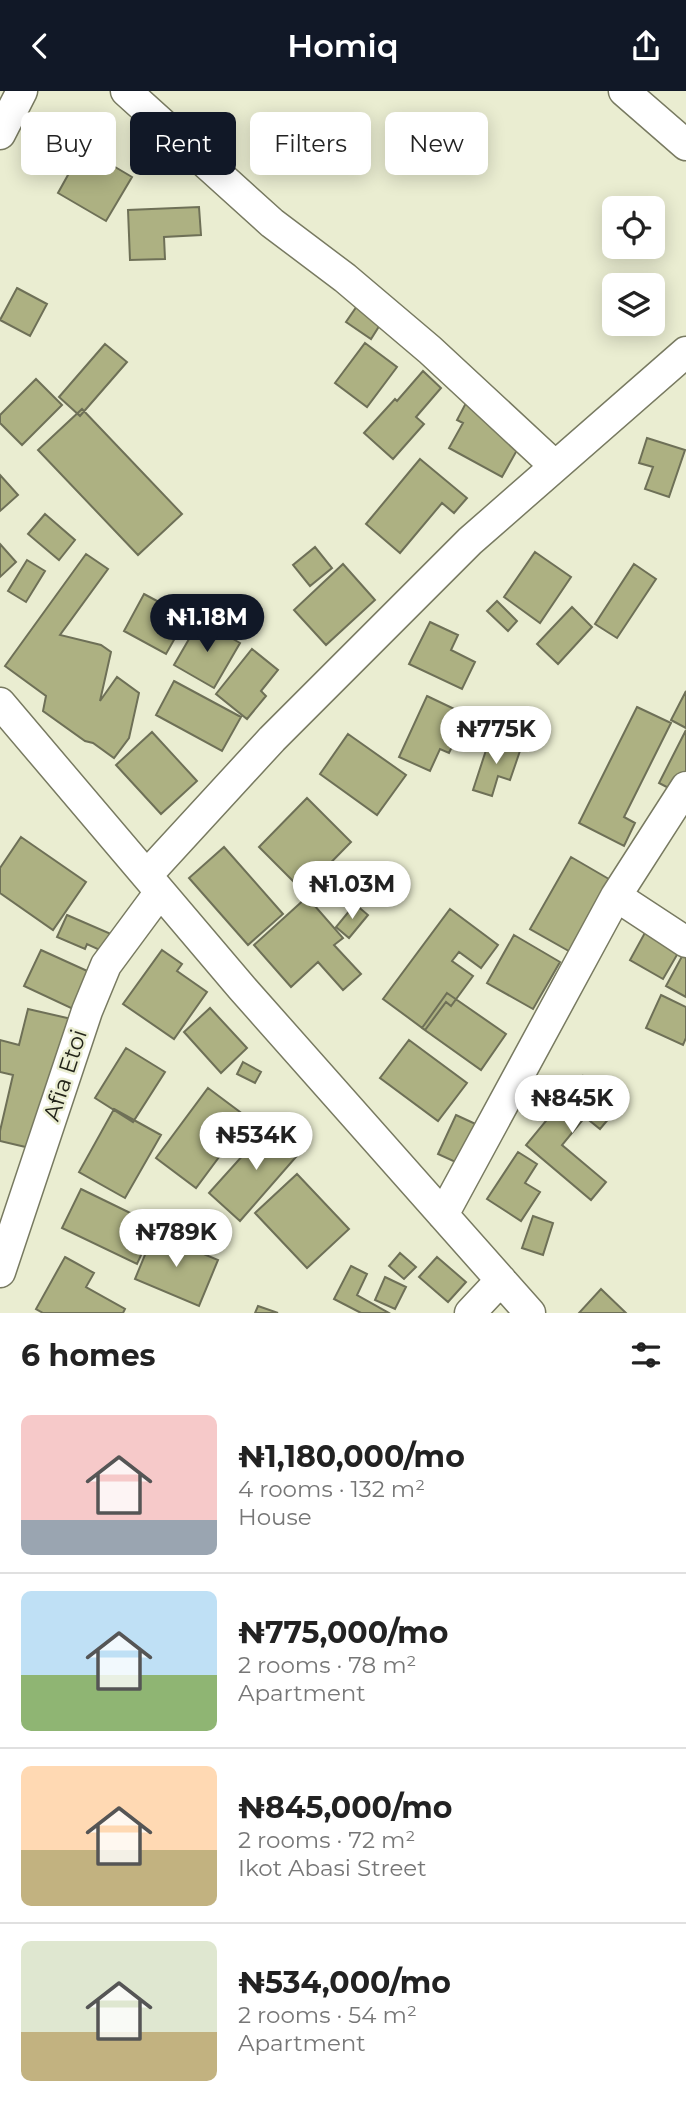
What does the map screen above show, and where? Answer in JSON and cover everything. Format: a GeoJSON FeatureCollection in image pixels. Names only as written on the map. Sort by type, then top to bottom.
{"type":"FeatureCollection","features":[{"type":"Feature","properties":{"kind":"street"},"geometry":{"type":"LineString","coordinates":[[0,134],[22,91]]}},
{"type":"Feature","properties":{"kind":"street"},"geometry":{"type":"LineString","coordinates":[[126,91],[272,223],[345,278],[430,350],[555,466]]}},
{"type":"Feature","properties":{"kind":"street"},"geometry":{"type":"LineString","coordinates":[[624,91],[686,145]]}},
{"type":"Feature","properties":{"kind":"street","name":"Afia Etoi"},"geometry":{"type":"LineString","coordinates":[[0,1272],[87,1011],[106,965],[154,883],[272,739],[470,541],[686,352]]}},
{"type":"Feature","properties":{"kind":"street"},"geometry":{"type":"LineString","coordinates":[[0,703],[242,988],[530,1313]]}},
{"type":"Feature","properties":{"kind":"street"},"geometry":{"type":"LineString","coordinates":[[443,1215],[616,896],[686,787]]}},
{"type":"Feature","properties":{"kind":"street"},"geometry":{"type":"LineString","coordinates":[[616,896],[686,942]]}},
{"type":"Feature","properties":{"kind":"street"},"geometry":{"type":"LineString","coordinates":[[470,1313],[501,1280]]}},
{"type":"Feature","properties":{"kind":"building"},"geometry":{"type":"Polygon","coordinates":[[[116,168],[132,177],[106,221],[58,193],[68,175],[116,175],[116,168]]]}},
{"type":"Feature","properties":{"kind":"building"},"geometry":{"type":"Polygon","coordinates":[[[199,207],[201,235],[164,237],[165,259],[130,260],[128,210],[199,207]]]}},
{"type":"Feature","properties":{"kind":"building"},"geometry":{"type":"Polygon","coordinates":[[[17,288],[47,304],[30,336],[0,320],[17,288]]]}},
{"type":"Feature","properties":{"kind":"building"},"geometry":{"type":"Polygon","coordinates":[[[366,293],[390,309],[371,339],[346,322],[366,293]]]}},
{"type":"Feature","properties":{"kind":"building"},"geometry":{"type":"Polygon","coordinates":[[[365,343],[397,367],[367,407],[335,383],[365,343]]]}},
{"type":"Feature","properties":{"kind":"building"},"geometry":{"type":"Polygon","coordinates":[[[105,344],[127,362],[80,416],[59,397],[105,344]]]}},
{"type":"Feature","properties":{"kind":"building"},"geometry":{"type":"Polygon","coordinates":[[[423,371],[441,388],[416,417],[424,424],[393,459],[364,433],[423,371]]]}},
{"type":"Feature","properties":{"kind":"building"},"geometry":{"type":"Polygon","coordinates":[[[36,379],[62,405],[22,445],[0,423],[0,415],[36,379]]]}},
{"type":"Feature","properties":{"kind":"building"},"geometry":{"type":"Polygon","coordinates":[[[467,401],[526,434],[502,477],[449,448],[463,423],[457,420],[467,401]]]}},
{"type":"Feature","properties":{"kind":"building"},"geometry":{"type":"Polygon","coordinates":[[[82,409],[182,514],[138,555],[38,450],[82,409]]]}},
{"type":"Feature","properties":{"kind":"building"},"geometry":{"type":"Polygon","coordinates":[[[647,438],[685,450],[669,497],[645,489],[653,467],[639,463],[647,438]]]}},
{"type":"Feature","properties":{"kind":"building"},"geometry":{"type":"Polygon","coordinates":[[[420,459],[467,498],[454,513],[442,503],[400,553],[366,524],[420,459]]]}},
{"type":"Feature","properties":{"kind":"building"},"geometry":{"type":"Polygon","coordinates":[[[0,475],[18,495],[0,511],[0,475]]]}},
{"type":"Feature","properties":{"kind":"building"},"geometry":{"type":"Polygon","coordinates":[[[45,514],[75,540],[59,560],[28,534],[45,514]]]}},
{"type":"Feature","properties":{"kind":"building"},"geometry":{"type":"Polygon","coordinates":[[[0,544],[16,562],[0,577],[0,544]]]}},
{"type":"Feature","properties":{"kind":"building"},"geometry":{"type":"Polygon","coordinates":[[[315,547],[332,568],[310,586],[293,565],[315,547]]]}},
{"type":"Feature","properties":{"kind":"building"},"geometry":{"type":"Polygon","coordinates":[[[535,552],[571,577],[540,623],[504,597],[535,552]]]}},
{"type":"Feature","properties":{"kind":"building"},"geometry":{"type":"Polygon","coordinates":[[[86,554],[108,569],[60,635],[101,645],[111,652],[100,701],[117,677],[139,693],[129,738],[114,758],[43,711],[46,696],[5,666],[86,554]]]}},
{"type":"Feature","properties":{"kind":"building"},"geometry":{"type":"Polygon","coordinates":[[[27,560],[45,571],[26,602],[8,591],[27,560]]]}},
{"type":"Feature","properties":{"kind":"building"},"geometry":{"type":"Polygon","coordinates":[[[343,564],[375,600],[326,645],[294,610],[343,564]]]}},
{"type":"Feature","properties":{"kind":"building"},"geometry":{"type":"Polygon","coordinates":[[[634,564],[656,579],[617,638],[595,624],[634,564]]]}},
{"type":"Feature","properties":{"kind":"building"},"geometry":{"type":"Polygon","coordinates":[[[144,594],[187,617],[166,654],[124,631],[144,594]]]}},
{"type":"Feature","properties":{"kind":"building"},"geometry":{"type":"Polygon","coordinates":[[[497,601],[517,621],[508,631],[487,611],[497,601]]]}},
{"type":"Feature","properties":{"kind":"building"},"geometry":{"type":"Polygon","coordinates":[[[572,607],[592,627],[558,664],[537,644],[572,607]]]}},
{"type":"Feature","properties":{"kind":"building"},"geometry":{"type":"Polygon","coordinates":[[[200,620],[240,643],[214,688],[174,665],[200,620]]]}},
{"type":"Feature","properties":{"kind":"building"},"geometry":{"type":"Polygon","coordinates":[[[430,622],[458,635],[451,650],[475,662],[462,689],[409,664],[430,622]]]}},
{"type":"Feature","properties":{"kind":"building"},"geometry":{"type":"Polygon","coordinates":[[[252,649],[278,670],[261,691],[266,696],[247,719],[216,694],[252,649]]]}},
{"type":"Feature","properties":{"kind":"building"},"geometry":{"type":"Polygon","coordinates":[[[174,681],[241,717],[222,751],[156,715],[174,681]]]}},
{"type":"Feature","properties":{"kind":"building"},"geometry":{"type":"Polygon","coordinates":[[[686,691],[686,728],[671,720],[686,691]]]}},
{"type":"Feature","properties":{"kind":"building"},"geometry":{"type":"Polygon","coordinates":[[[427,696],[467,715],[449,753],[440,749],[430,771],[399,757],[427,696]]]}},
{"type":"Feature","properties":{"kind":"building"},"geometry":{"type":"Polygon","coordinates":[[[637,707],[671,723],[624,817],[635,823],[624,846],[579,823],[637,707]]]}},
{"type":"Feature","properties":{"kind":"building"},"geometry":{"type":"Polygon","coordinates":[[[686,730],[686,783],[680,794],[659,783],[686,730]]]}},
{"type":"Feature","properties":{"kind":"building"},"geometry":{"type":"Polygon","coordinates":[[[152,732],[197,781],[161,814],[116,765],[152,732]]]}},
{"type":"Feature","properties":{"kind":"building"},"geometry":{"type":"Polygon","coordinates":[[[348,734],[406,775],[377,815],[320,774],[348,734]]]}},
{"type":"Feature","properties":{"kind":"building"},"geometry":{"type":"Polygon","coordinates":[[[490,738],[521,748],[510,780],[498,776],[492,796],[473,790],[490,738]]]}},
{"type":"Feature","properties":{"kind":"building"},"geometry":{"type":"Polygon","coordinates":[[[307,798],[351,842],[303,891],[259,847],[307,798]]]}},
{"type":"Feature","properties":{"kind":"building"},"geometry":{"type":"Polygon","coordinates":[[[21,837],[86,882],[53,930],[0,893],[0,868],[21,837]]]}},
{"type":"Feature","properties":{"kind":"building"},"geometry":{"type":"Polygon","coordinates":[[[224,847],[283,914],[248,945],[189,878],[224,847]]]}},
{"type":"Feature","properties":{"kind":"building"},"geometry":{"type":"Polygon","coordinates":[[[571,857],[614,882],[574,954],[530,929],[571,857]]]}},
{"type":"Feature","properties":{"kind":"building"},"geometry":{"type":"Polygon","coordinates":[[[307,897],[343,938],[334,945],[361,974],[343,990],[318,962],[291,987],[254,945],[307,897]]]}},
{"type":"Feature","properties":{"kind":"building"},"geometry":{"type":"Polygon","coordinates":[[[355,904],[368,915],[349,938],[336,927],[355,904]]]}},
{"type":"Feature","properties":{"kind":"building"},"geometry":{"type":"Polygon","coordinates":[[[450,909],[498,945],[481,968],[459,952],[452,961],[473,976],[451,1006],[446,1002],[425,1030],[383,999],[450,909]]]}},
{"type":"Feature","properties":{"kind":"building"},"geometry":{"type":"Polygon","coordinates":[[[67,915],[111,934],[104,952],[87,944],[85,949],[57,937],[67,915]]]}},
{"type":"Feature","properties":{"kind":"building"},"geometry":{"type":"Polygon","coordinates":[[[647,929],[681,948],[663,979],[630,960],[647,929]]]}},
{"type":"Feature","properties":{"kind":"building"},"geometry":{"type":"Polygon","coordinates":[[[514,935],[560,962],[533,1009],[487,983],[514,935]]]}},
{"type":"Feature","properties":{"kind":"building"},"geometry":{"type":"Polygon","coordinates":[[[686,949],[686,997],[666,986],[686,949]]]}},
{"type":"Feature","properties":{"kind":"building"},"geometry":{"type":"Polygon","coordinates":[[[41,950],[105,979],[88,1016],[24,986],[41,950]]]}},
{"type":"Feature","properties":{"kind":"building"},"geometry":{"type":"Polygon","coordinates":[[[162,950],[182,964],[177,971],[207,992],[174,1039],[123,1004],[162,950]]]}},
{"type":"Feature","properties":{"kind":"building"},"geometry":{"type":"Polygon","coordinates":[[[447,993],[506,1034],[481,1070],[422,1028],[447,993]]]}},
{"type":"Feature","properties":{"kind":"building"},"geometry":{"type":"Polygon","coordinates":[[[661,995],[686,1007],[686,1038],[683,1045],[646,1028],[661,995]]]}},
{"type":"Feature","properties":{"kind":"building"},"geometry":{"type":"Polygon","coordinates":[[[210,1008],[247,1048],[221,1073],[184,1032],[210,1008]]]}},
{"type":"Feature","properties":{"kind":"building"},"geometry":{"type":"Polygon","coordinates":[[[28,1009],[89,1023],[80,1062],[56,1057],[34,1149],[0,1141],[13,1075],[0,1072],[0,1040],[19,1045],[28,1009]]]}},
{"type":"Feature","properties":{"kind":"building"},"geometry":{"type":"Polygon","coordinates":[[[409,1040],[467,1083],[438,1121],[380,1078],[409,1040]]]}},
{"type":"Feature","properties":{"kind":"building"},"geometry":{"type":"Polygon","coordinates":[[[126,1048],[165,1072],[133,1122],[95,1098],[126,1048]]]}},
{"type":"Feature","properties":{"kind":"building"},"geometry":{"type":"Polygon","coordinates":[[[243,1062],[261,1072],[255,1083],[237,1074],[243,1062]]]}},
{"type":"Feature","properties":{"kind":"building"},"geometry":{"type":"Polygon","coordinates":[[[583,1076],[611,1099],[602,1109],[611,1116],[600,1129],[585,1117],[562,1145],[606,1182],[591,1200],[526,1145],[583,1076]]]}},
{"type":"Feature","properties":{"kind":"building"},"geometry":{"type":"Polygon","coordinates":[[[208,1088],[248,1118],[196,1188],[156,1158],[208,1088]]]}},
{"type":"Feature","properties":{"kind":"building"},"geometry":{"type":"Polygon","coordinates":[[[114,1109],[161,1135],[125,1198],[79,1172],[114,1109]]]}},
{"type":"Feature","properties":{"kind":"building"},"geometry":{"type":"Polygon","coordinates":[[[456,1115],[480,1126],[462,1165],[438,1154],[456,1115]]]}},
{"type":"Feature","properties":{"kind":"building"},"geometry":{"type":"Polygon","coordinates":[[[272,1123],[302,1150],[240,1221],[209,1193],[272,1123]]]}},
{"type":"Feature","properties":{"kind":"building"},"geometry":{"type":"Polygon","coordinates":[[[518,1152],[537,1164],[525,1183],[540,1192],[521,1221],[487,1199],[518,1152]]]}},
{"type":"Feature","properties":{"kind":"building"},"geometry":{"type":"Polygon","coordinates":[[[297,1174],[349,1229],[307,1268],[255,1213],[297,1174]]]}},
{"type":"Feature","properties":{"kind":"building"},"geometry":{"type":"Polygon","coordinates":[[[81,1189],[155,1225],[137,1264],[62,1228],[81,1189]]]}},
{"type":"Feature","properties":{"kind":"building"},"geometry":{"type":"Polygon","coordinates":[[[533,1216],[553,1223],[543,1255],[522,1248],[533,1216]]]}},
{"type":"Feature","properties":{"kind":"building"},"geometry":{"type":"Polygon","coordinates":[[[154,1233],[218,1260],[199,1306],[135,1279],[154,1233]]]}},
{"type":"Feature","properties":{"kind":"building"},"geometry":{"type":"Polygon","coordinates":[[[400,1253],[416,1267],[404,1279],[389,1266],[400,1253]]]}},
{"type":"Feature","properties":{"kind":"building"},"geometry":{"type":"Polygon","coordinates":[[[65,1257],[94,1273],[86,1287],[125,1309],[123,1313],[43,1313],[36,1309],[65,1257]]]}},
{"type":"Feature","properties":{"kind":"building"},"geometry":{"type":"Polygon","coordinates":[[[437,1257],[466,1282],[448,1302],[419,1277],[437,1257]]]}},
{"type":"Feature","properties":{"kind":"building"},"geometry":{"type":"Polygon","coordinates":[[[351,1266],[367,1274],[357,1295],[389,1313],[361,1313],[334,1299],[351,1266]]]}},
{"type":"Feature","properties":{"kind":"building"},"geometry":{"type":"Polygon","coordinates":[[[385,1277],[406,1287],[395,1309],[375,1300],[385,1277]]]}},
{"type":"Feature","properties":{"kind":"building"},"geometry":{"type":"Polygon","coordinates":[[[601,1289],[626,1313],[579,1313],[601,1289]]]}},
{"type":"Feature","properties":{"kind":"building"},"geometry":{"type":"Polygon","coordinates":[[[258,1306],[278,1313],[255,1313],[258,1306]]]}}]}
